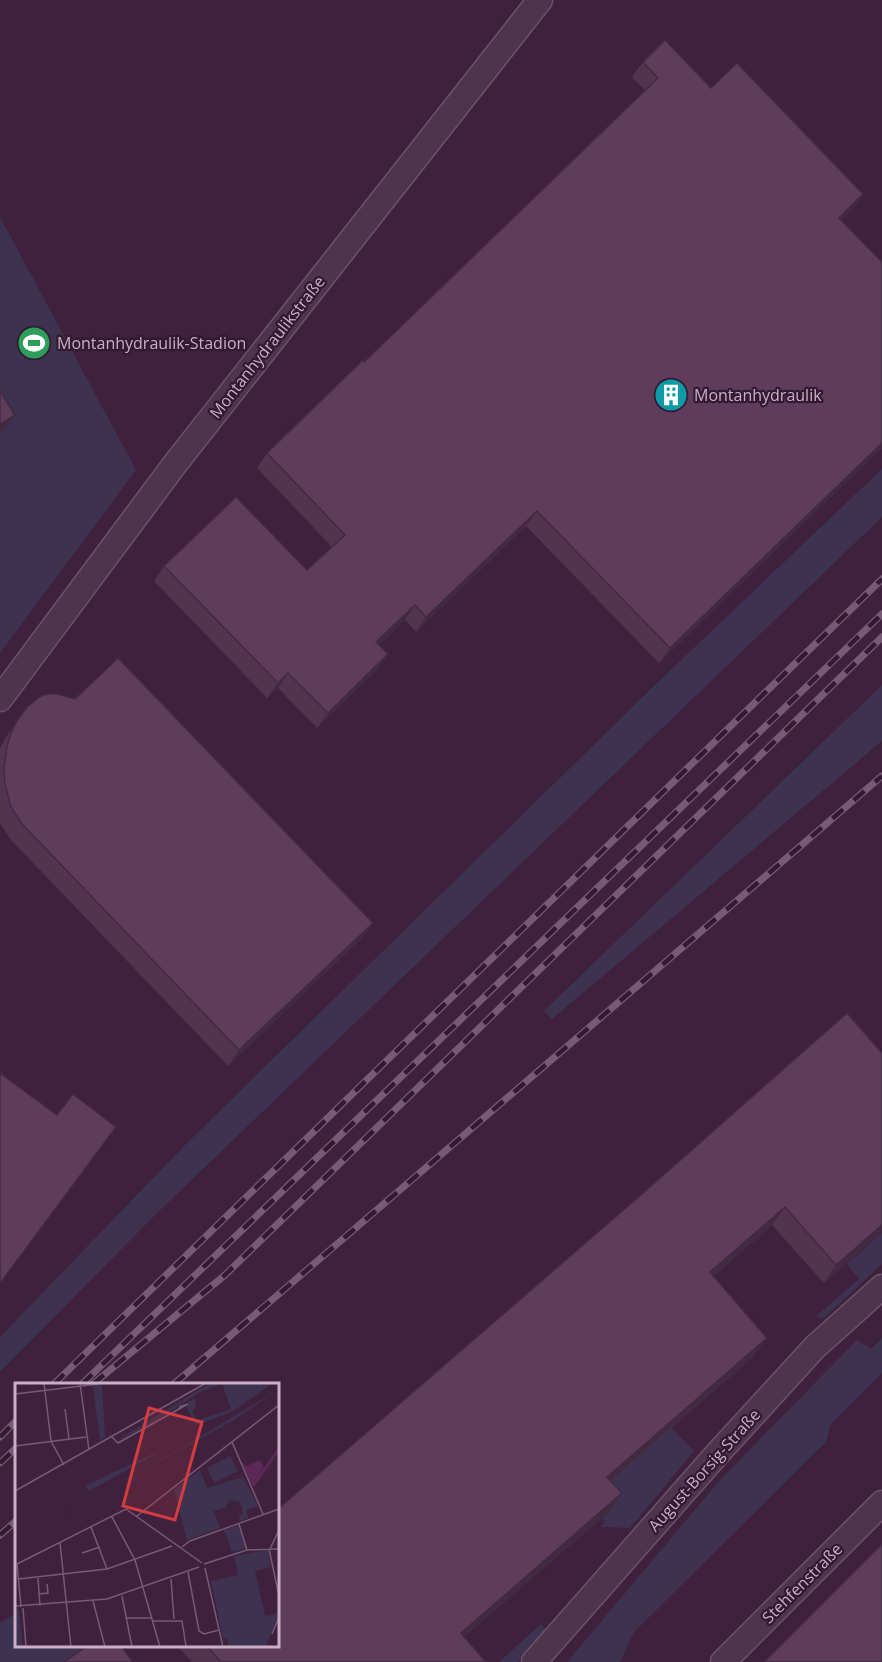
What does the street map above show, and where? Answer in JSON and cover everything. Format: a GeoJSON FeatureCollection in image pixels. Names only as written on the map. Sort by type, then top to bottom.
{"type":"FeatureCollection","features":[{"type":"Feature","properties":{"kind":"street","name":"Montanhydraulikstraße"},"geometry":{"type":"LineString","coordinates":[[0,699],[176,464],[540,0]]}},
{"type":"Feature","properties":{"kind":"street","name":"August-Borsig-Straße"},"geometry":{"type":"LineString","coordinates":[[534,1662],[718,1453],[815,1347],[882,1287]]}},
{"type":"Feature","properties":{"kind":"street","name":"Stehfenstraße"},"geometry":{"type":"LineString","coordinates":[[723,1662],[882,1503]]}},
{"type":"Feature","properties":{"kind":"shaded area","name":"Montanhydraulik-Stadion"},"geometry":{"type":"Polygon","coordinates":[[[0,217],[136,470],[0,653],[0,217]]]}},
{"type":"Feature","properties":{"kind":"shaded area"},"geometry":{"type":"Polygon","coordinates":[[[882,469],[882,517],[155,1215],[0,1372],[0,1337],[187,1143],[658,682],[882,469]]]}},
{"type":"Feature","properties":{"kind":"shaded area"},"geometry":{"type":"Polygon","coordinates":[[[882,685],[882,741],[552,1019],[544,1011],[882,685]]]}},
{"type":"Feature","properties":{"kind":"shaded area"},"geometry":{"type":"Polygon","coordinates":[[[882,1233],[882,1264],[824,1318],[815,1317],[859,1279],[847,1264],[882,1233]]]}},
{"type":"Feature","properties":{"kind":"shaded area"},"geometry":{"type":"Polygon","coordinates":[[[882,1338],[882,1373],[831,1424],[826,1442],[634,1632],[620,1662],[567,1662],[720,1480],[857,1340],[871,1349],[882,1338]]]}},
{"type":"Feature","properties":{"kind":"shaded area"},"geometry":{"type":"Polygon","coordinates":[[[671,1428],[694,1451],[630,1528],[600,1527],[605,1522],[595,1495],[671,1428]]]}},
{"type":"Feature","properties":{"kind":"shaded area"},"geometry":{"type":"Polygon","coordinates":[[[15,1614],[15,1647],[109,1647],[77,1662],[0,1662],[0,1623],[15,1614]]]}},
{"type":"Feature","properties":{"kind":"shaded area"},"geometry":{"type":"Polygon","coordinates":[[[541,1624],[546,1629],[518,1662],[499,1662],[541,1624]]]}},
{"type":"Feature","properties":{"kind":"building","name":"Montanhydraulik"},"geometry":{"type":"Polygon","coordinates":[[[665,40],[711,88],[737,63],[863,194],[839,218],[882,262],[882,443],[670,648],[537,511],[426,617],[415,605],[376,642],[388,654],[328,713],[288,673],[278,683],[164,566],[236,497],[307,570],[345,535],[267,453],[658,78],[643,62],[665,40]]]}},
{"type":"Feature","properties":{"kind":"building"},"geometry":{"type":"Polygon","coordinates":[[[0,391],[15,415],[0,424],[0,391]]]}},
{"type":"Feature","properties":{"kind":"building"},"geometry":{"type":"Polygon","coordinates":[[[118,658],[373,923],[239,1050],[22,824],[11,807],[4,770],[7,746],[17,721],[27,707],[41,696],[48,694],[75,699],[118,658]]]}},
{"type":"Feature","properties":{"kind":"building"},"geometry":{"type":"Polygon","coordinates":[[[847,1013],[882,1053],[882,1225],[836,1265],[785,1207],[710,1272],[767,1338],[607,1477],[622,1493],[461,1633],[486,1662],[221,1662],[208,1647],[279,1647],[279,1508],[847,1013]]]}},
{"type":"Feature","properties":{"kind":"building"},"geometry":{"type":"Polygon","coordinates":[[[0,1073],[57,1115],[73,1094],[116,1127],[1,1282],[0,1281],[0,1073]]]}},
{"type":"Feature","properties":{"kind":"building"},"geometry":{"type":"Polygon","coordinates":[[[882,1544],[882,1662],[764,1662],[882,1544]]]}},
{"type":"Feature","properties":{"kind":"building"},"geometry":{"type":"Polygon","coordinates":[[[86,1647],[122,1647],[133,1662],[64,1662],[86,1647]]]}},
{"type":"Feature","properties":{"kind":"railway"},"geometry":{"type":"LineString","coordinates":[[55,1383],[882,579]]}},
{"type":"Feature","properties":{"kind":"railway"},"geometry":{"type":"LineString","coordinates":[[83,1383],[882,614]]}},
{"type":"Feature","properties":{"kind":"railway"},"geometry":{"type":"LineString","coordinates":[[94,1383],[225,1275],[882,637]]}},
{"type":"Feature","properties":{"kind":"railway"},"geometry":{"type":"LineString","coordinates":[[175,1383],[882,776]]}},
{"type":"Feature","properties":{"kind":"railway"},"geometry":{"type":"LineString","coordinates":[[0,1437],[15,1422]]}},
{"type":"Feature","properties":{"kind":"railway"},"geometry":{"type":"LineString","coordinates":[[0,1463],[15,1449]]}},
{"type":"Feature","properties":{"kind":"railway"},"geometry":{"type":"LineString","coordinates":[[0,1535],[15,1522]]}},
{"type":"Feature","properties":{"kind":"place","name":"Montanhydraulik-Stadion"},"geometry":{"type":"Point","coordinates":[34,343]}},
{"type":"Feature","properties":{"kind":"place","name":"Montanhydraulik"},"geometry":{"type":"Point","coordinates":[671,395]}}]}
